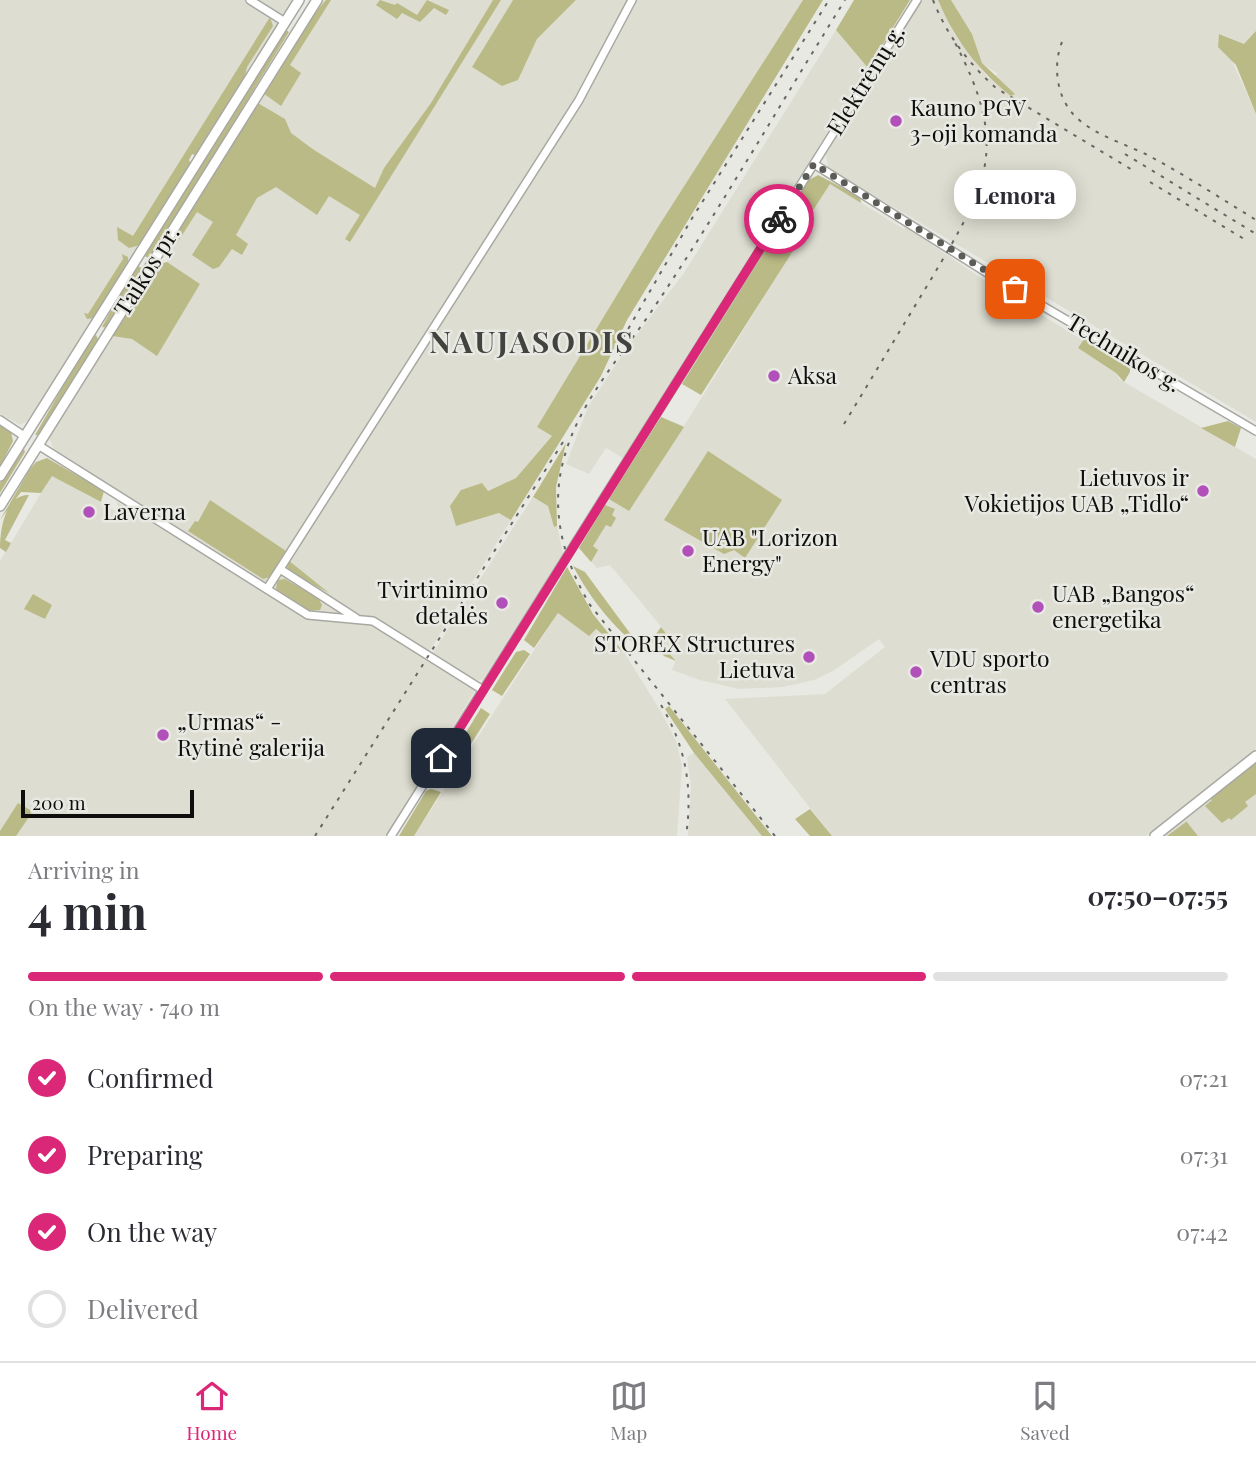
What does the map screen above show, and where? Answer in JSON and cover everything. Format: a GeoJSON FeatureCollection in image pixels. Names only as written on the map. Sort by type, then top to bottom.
{"type":"FeatureCollection","features":[{"type":"Feature","properties":{"kind":"main road","name":"Taikos pr."},"geometry":{"type":"LineString","coordinates":[[0,476],[299,0]]}},
{"type":"Feature","properties":{"kind":"main road","name":"Taikos pr."},"geometry":{"type":"LineString","coordinates":[[0,506],[317,0]]}},
{"type":"Feature","properties":{"kind":"main road"},"geometry":{"type":"LineString","coordinates":[[285,22],[294,36]]}},
{"type":"Feature","properties":{"kind":"main road"},"geometry":{"type":"LineString","coordinates":[[137,259],[149,267]]}},
{"type":"Feature","properties":{"kind":"main road"},"geometry":{"type":"LineString","coordinates":[[95,325],[107,335]]}},
{"type":"Feature","properties":{"kind":"main road"},"geometry":{"type":"LineString","coordinates":[[24,436],[38,445]]}},
{"type":"Feature","properties":{"kind":"main road"},"geometry":{"type":"LineString","coordinates":[[1155,836],[1256,755]]}},
{"type":"Feature","properties":{"kind":"street"},"geometry":{"type":"LineString","coordinates":[[250,0],[285,22]]}},
{"type":"Feature","properties":{"kind":"street"},"geometry":{"type":"LineString","coordinates":[[267,589],[579,100],[600,63],[601,53],[632,0]]}},
{"type":"Feature","properties":{"kind":"street","name":"Elektrėnų g."},"geometry":{"type":"LineString","coordinates":[[391,836],[917,0]]}},
{"type":"Feature","properties":{"kind":"street","name":"Technikos g."},"geometry":{"type":"LineString","coordinates":[[814,164],[1000,281],[1256,431]]}},
{"type":"Feature","properties":{"kind":"street"},"geometry":{"type":"LineString","coordinates":[[0,420],[24,436]]}},
{"type":"Feature","properties":{"kind":"street"},"geometry":{"type":"LineString","coordinates":[[38,445],[308,615],[356,618],[377,623],[483,691]]}},
{"type":"Feature","properties":{"kind":"street"},"geometry":{"type":"LineString","coordinates":[[280,569],[356,618]]}},
{"type":"Feature","properties":{"kind":"shaded area"},"geometry":{"type":"Polygon","coordinates":[[[0,0],[294,0],[248,69],[244,81],[197,156],[192,154],[189,160],[192,162],[57,378],[27,421],[20,425],[0,414],[0,0]]]}},
{"type":"Feature","properties":{"kind":"shaded area"},"geometry":{"type":"Polygon","coordinates":[[[324,0],[493,0],[432,103],[438,101],[501,0],[513,0],[472,67],[502,86],[518,80],[537,39],[576,0],[803,0],[658,227],[537,427],[552,436],[516,478],[487,491],[456,526],[500,513],[511,520],[429,652],[375,618],[311,614],[54,449],[49,438],[112,336],[132,339],[157,355],[200,284],[167,262],[167,250],[251,111],[324,0]]]}},
{"type":"Feature","properties":{"kind":"shaded area"},"geometry":{"type":"Polygon","coordinates":[[[922,0],[938,0],[955,35],[988,78],[998,74],[982,63],[972,34],[951,0],[1256,0],[1256,31],[1248,43],[1244,44],[1220,34],[1256,114],[1256,422],[828,168],[826,154],[922,0]]]}},
{"type":"Feature","properties":{"kind":"shaded area"},"geometry":{"type":"Polygon","coordinates":[[[836,30],[868,68],[623,458],[606,448],[589,474],[566,464],[588,407],[626,349],[684,273],[836,30]]]}},
{"type":"Feature","properties":{"kind":"shaded area"},"geometry":{"type":"Polygon","coordinates":[[[830,184],[904,229],[906,227],[991,285],[1083,340],[1078,348],[1116,373],[1119,379],[1256,459],[1256,749],[1146,836],[832,836],[725,699],[825,694],[885,647],[879,639],[833,671],[814,680],[783,687],[739,689],[700,680],[672,670],[676,660],[661,644],[669,636],[610,565],[597,568],[579,548],[661,417],[684,426],[813,218],[810,215],[830,184]]]}},
{"type":"Feature","properties":{"kind":"shaded area"},"geometry":{"type":"Polygon","coordinates":[[[52,475],[121,514],[116,501],[306,617],[373,623],[476,689],[386,836],[0,836],[0,561],[52,475]]]}},
{"type":"Feature","properties":{"kind":"shaded area"},"geometry":{"type":"Polygon","coordinates":[[[533,497],[548,506],[554,527],[557,526],[563,553],[483,679],[476,681],[432,654],[533,497]]]}},
{"type":"Feature","properties":{"kind":"shaded area"},"geometry":{"type":"Polygon","coordinates":[[[558,613],[589,635],[595,629],[625,654],[660,710],[676,741],[682,766],[677,836],[414,836],[558,613]]]}},
{"type":"Feature","properties":{"kind":"shaded area"},"geometry":{"type":"Polygon","coordinates":[[[694,753],[762,836],[688,836],[691,786],[687,757],[694,753]]]}},
{"type":"Feature","properties":{"kind":"shaded area"},"geometry":{"type":"Polygon","coordinates":[[[1256,762],[1256,836],[1162,836],[1178,824],[1256,762]]]}},
{"type":"Feature","properties":{"kind":"green space"},"geometry":{"type":"Polygon","coordinates":[[[326,0],[331,0],[290,65],[301,73],[281,106],[263,93],[306,23],[326,0]]]}},
{"type":"Feature","properties":{"kind":"green space"},"geometry":{"type":"Polygon","coordinates":[[[380,0],[395,5],[397,3],[417,15],[427,0],[449,10],[446,15],[434,8],[420,22],[402,13],[397,19],[376,5],[380,0]]]}},
{"type":"Feature","properties":{"kind":"green space"},"geometry":{"type":"Polygon","coordinates":[[[493,0],[501,0],[350,242],[345,239],[360,215],[329,196],[317,215],[276,187],[257,198],[236,235],[248,244],[242,255],[232,249],[219,267],[213,269],[192,255],[213,222],[197,212],[177,243],[173,241],[256,102],[285,119],[291,133],[314,150],[375,188],[384,168],[431,103],[493,0]]]}},
{"type":"Feature","properties":{"kind":"green space"},"geometry":{"type":"Polygon","coordinates":[[[513,0],[576,0],[537,39],[518,80],[502,86],[472,67],[513,0]]]}},
{"type":"Feature","properties":{"kind":"green space"},"geometry":{"type":"Polygon","coordinates":[[[803,0],[823,0],[627,320],[601,376],[511,520],[499,513],[456,526],[450,506],[461,490],[482,483],[488,491],[516,478],[552,436],[537,427],[658,227],[803,0]]]}},
{"type":"Feature","properties":{"kind":"green space"},"geometry":{"type":"Polygon","coordinates":[[[854,0],[910,0],[868,68],[836,30],[854,0]]]}},
{"type":"Feature","properties":{"kind":"green space"},"geometry":{"type":"Polygon","coordinates":[[[938,0],[951,0],[972,34],[982,63],[1015,94],[1011,96],[977,64],[952,28],[938,0]]]}},
{"type":"Feature","properties":{"kind":"green space"},"geometry":{"type":"Polygon","coordinates":[[[270,17],[273,26],[247,67],[244,81],[197,156],[192,154],[189,160],[191,165],[140,245],[129,248],[118,240],[117,227],[133,236],[270,17]]]}},
{"type":"Feature","properties":{"kind":"green space"},"geometry":{"type":"Polygon","coordinates":[[[285,29],[289,32],[150,259],[143,255],[285,29]]]}},
{"type":"Feature","properties":{"kind":"green space"},"geometry":{"type":"Polygon","coordinates":[[[1256,31],[1256,114],[1236,65],[1218,47],[1219,34],[1244,44],[1256,31]]]}},
{"type":"Feature","properties":{"kind":"green space"},"geometry":{"type":"Polygon","coordinates":[[[818,175],[860,197],[861,203],[830,184],[810,215],[814,218],[701,395],[682,384],[809,180],[818,175]]]}},
{"type":"Feature","properties":{"kind":"green space"},"geometry":{"type":"Polygon","coordinates":[[[122,254],[128,257],[128,267],[95,318],[87,319],[84,313],[88,314],[123,259],[122,254]]]}},
{"type":"Feature","properties":{"kind":"green space"},"geometry":{"type":"Polygon","coordinates":[[[167,262],[200,284],[157,356],[132,339],[112,336],[158,264],[167,262]]]}},
{"type":"Feature","properties":{"kind":"green space"},"geometry":{"type":"Polygon","coordinates":[[[136,265],[142,268],[107,328],[102,327],[136,265]]]}},
{"type":"Feature","properties":{"kind":"green space"},"geometry":{"type":"Polygon","coordinates":[[[96,335],[99,341],[40,435],[35,435],[91,338],[96,335]]]}},
{"type":"Feature","properties":{"kind":"green space"},"geometry":{"type":"Polygon","coordinates":[[[1086,336],[1130,362],[1130,372],[1124,382],[1116,373],[1078,348],[1086,336]]]}},
{"type":"Feature","properties":{"kind":"green space"},"geometry":{"type":"Polygon","coordinates":[[[661,417],[684,427],[629,511],[609,499],[661,417]]]}},
{"type":"Feature","properties":{"kind":"green space"},"geometry":{"type":"Polygon","coordinates":[[[1228,421],[1241,428],[1235,447],[1201,428],[1228,421]]]}},
{"type":"Feature","properties":{"kind":"green space"},"geometry":{"type":"Polygon","coordinates":[[[0,425],[11,432],[13,441],[0,467],[0,425]]]}},
{"type":"Feature","properties":{"kind":"green space"},"geometry":{"type":"Polygon","coordinates":[[[566,443],[556,487],[557,526],[554,527],[548,506],[533,497],[566,443]]]}},
{"type":"Feature","properties":{"kind":"green space"},"geometry":{"type":"Polygon","coordinates":[[[24,449],[25,452],[0,493],[0,483],[24,449]]]}},
{"type":"Feature","properties":{"kind":"green space"},"geometry":{"type":"Polygon","coordinates":[[[708,451],[782,500],[745,558],[734,550],[724,554],[664,520],[708,451]]]}},
{"type":"Feature","properties":{"kind":"green space"},"geometry":{"type":"Polygon","coordinates":[[[47,458],[104,491],[101,502],[52,476],[41,493],[21,492],[0,520],[30,469],[36,462],[47,458]]]}},
{"type":"Feature","properties":{"kind":"green space"},"geometry":{"type":"Polygon","coordinates":[[[29,495],[5,540],[11,543],[6,552],[0,548],[6,514],[14,500],[29,495]]]}},
{"type":"Feature","properties":{"kind":"green space"},"geometry":{"type":"Polygon","coordinates":[[[210,500],[286,551],[270,577],[263,579],[188,531],[195,521],[198,522],[210,500]]]}},
{"type":"Feature","properties":{"kind":"green space"},"geometry":{"type":"Polygon","coordinates":[[[605,505],[615,509],[612,515],[616,518],[611,527],[606,525],[593,546],[598,550],[591,562],[579,548],[605,505]]]}},
{"type":"Feature","properties":{"kind":"green space"},"geometry":{"type":"Polygon","coordinates":[[[288,560],[329,593],[291,573],[287,567],[288,560]]]}},
{"type":"Feature","properties":{"kind":"green space"},"geometry":{"type":"Polygon","coordinates":[[[573,566],[585,572],[643,651],[604,612],[573,566]]]}},
{"type":"Feature","properties":{"kind":"green space"},"geometry":{"type":"Polygon","coordinates":[[[567,567],[593,614],[625,654],[596,629],[589,636],[558,613],[534,648],[524,640],[567,567]]]}},
{"type":"Feature","properties":{"kind":"green space"},"geometry":{"type":"Polygon","coordinates":[[[285,579],[318,598],[322,605],[320,610],[308,611],[276,590],[277,580],[285,579]]]}},
{"type":"Feature","properties":{"kind":"green space"},"geometry":{"type":"Polygon","coordinates":[[[33,594],[52,605],[45,619],[24,609],[33,594]]]}},
{"type":"Feature","properties":{"kind":"green space"},"geometry":{"type":"Polygon","coordinates":[[[661,627],[669,637],[661,644],[676,661],[664,656],[651,641],[661,627]]]}},
{"type":"Feature","properties":{"kind":"green space"},"geometry":{"type":"Polygon","coordinates":[[[524,650],[530,654],[502,696],[492,690],[516,652],[524,650]]]}},
{"type":"Feature","properties":{"kind":"green space"},"geometry":{"type":"Polygon","coordinates":[[[669,706],[772,836],[762,836],[694,753],[665,709],[669,706]]]}},
{"type":"Feature","properties":{"kind":"green space"},"geometry":{"type":"Polygon","coordinates":[[[481,708],[490,714],[448,780],[441,773],[481,708]]]}},
{"type":"Feature","properties":{"kind":"green space"},"geometry":{"type":"Polygon","coordinates":[[[1256,762],[1256,794],[1245,802],[1248,806],[1231,820],[1229,818],[1222,823],[1205,806],[1212,800],[1210,798],[1256,762]]]}},
{"type":"Feature","properties":{"kind":"green space"},"geometry":{"type":"Polygon","coordinates":[[[431,789],[441,792],[414,836],[399,836],[426,791],[431,789]]]}},
{"type":"Feature","properties":{"kind":"green space"},"geometry":{"type":"Polygon","coordinates":[[[18,803],[32,811],[31,814],[16,836],[0,836],[0,831],[18,803]]]}},
{"type":"Feature","properties":{"kind":"green space"},"geometry":{"type":"Polygon","coordinates":[[[810,809],[832,836],[810,836],[795,819],[810,809]]]}},
{"type":"Feature","properties":{"kind":"green space"},"geometry":{"type":"Polygon","coordinates":[[[1186,822],[1198,836],[1167,836],[1186,822]]]}},
{"type":"Feature","properties":{"kind":"railway"},"geometry":{"type":"LineString","coordinates":[[623,338],[691,220],[829,0]]}},
{"type":"Feature","properties":{"kind":"railway"},"geometry":{"type":"LineString","coordinates":[[775,836],[590,605],[573,571],[562,536],[559,481],[569,441],[588,402],[701,235],[845,0]]}},
{"type":"Feature","properties":{"kind":"railway"},"geometry":{"type":"LineString","coordinates":[[933,0],[959,48],[996,88],[1134,171]]}},
{"type":"Feature","properties":{"kind":"railway"},"geometry":{"type":"LineString","coordinates":[[844,424],[950,247],[978,190],[985,164],[987,138],[982,109],[953,39]]}},
{"type":"Feature","properties":{"kind":"railway"},"geometry":{"type":"LineString","coordinates":[[1062,42],[1057,69],[1060,89],[1067,106],[1081,122],[1166,165],[1256,220]]}},
{"type":"Feature","properties":{"kind":"railway"},"geometry":{"type":"LineString","coordinates":[[1125,154],[1256,234]]}},
{"type":"Feature","properties":{"kind":"railway"},"geometry":{"type":"LineString","coordinates":[[1150,182],[1244,239]]}},
{"type":"Feature","properties":{"kind":"railway"},"geometry":{"type":"LineString","coordinates":[[315,836],[563,442]]}},
{"type":"Feature","properties":{"kind":"railway"},"geometry":{"type":"LineString","coordinates":[[661,705],[676,736],[686,768],[689,801],[686,836]]}},
{"type":"Feature","properties":{"kind":"way so far"},"geometry":{"type":"LineString","coordinates":[[779,219],[814,164],[1015,289]]}},
{"type":"Feature","properties":{"kind":"place","name":"Kauno PGV 3-oji komanda"},"geometry":{"type":"Point","coordinates":[896,121]}},
{"type":"Feature","properties":{"kind":"place","name":"Lemora"},"geometry":{"type":"Point","coordinates":[1015,289]}},
{"type":"Feature","properties":{"kind":"place","name":"Aksa"},"geometry":{"type":"Point","coordinates":[774,376]}},
{"type":"Feature","properties":{"kind":"place","name":"Lietuvos ir Vokietijos UAB „Tidlo“"},"geometry":{"type":"Point","coordinates":[1203,491]}},
{"type":"Feature","properties":{"kind":"place","name":"Laverna"},"geometry":{"type":"Point","coordinates":[89,512]}},
{"type":"Feature","properties":{"kind":"place","name":"UAB \"Lorizon Energy\""},"geometry":{"type":"Point","coordinates":[688,551]}},
{"type":"Feature","properties":{"kind":"place","name":"Tvirtinimo detalės"},"geometry":{"type":"Point","coordinates":[502,603]}},
{"type":"Feature","properties":{"kind":"place","name":"UAB „Bangos“ energetika"},"geometry":{"type":"Point","coordinates":[1038,607]}},
{"type":"Feature","properties":{"kind":"place","name":"STOREX Structures Lietuva"},"geometry":{"type":"Point","coordinates":[809,657]}},
{"type":"Feature","properties":{"kind":"place","name":"VDU sporto centras"},"geometry":{"type":"Point","coordinates":[916,672]}},
{"type":"Feature","properties":{"kind":"place","name":"„Urmas“ - Rytinė galerija"},"geometry":{"type":"Point","coordinates":[163,735]}},
{"type":"Feature","properties":{"kind":"district","name":"NAUJASODIS"},"geometry":{"type":"Point","coordinates":[532,343]}},
{"type":"Feature","properties":{"kind":"route"},"geometry":{"type":"LineString","coordinates":[[441,758],[779,219]]}}]}
